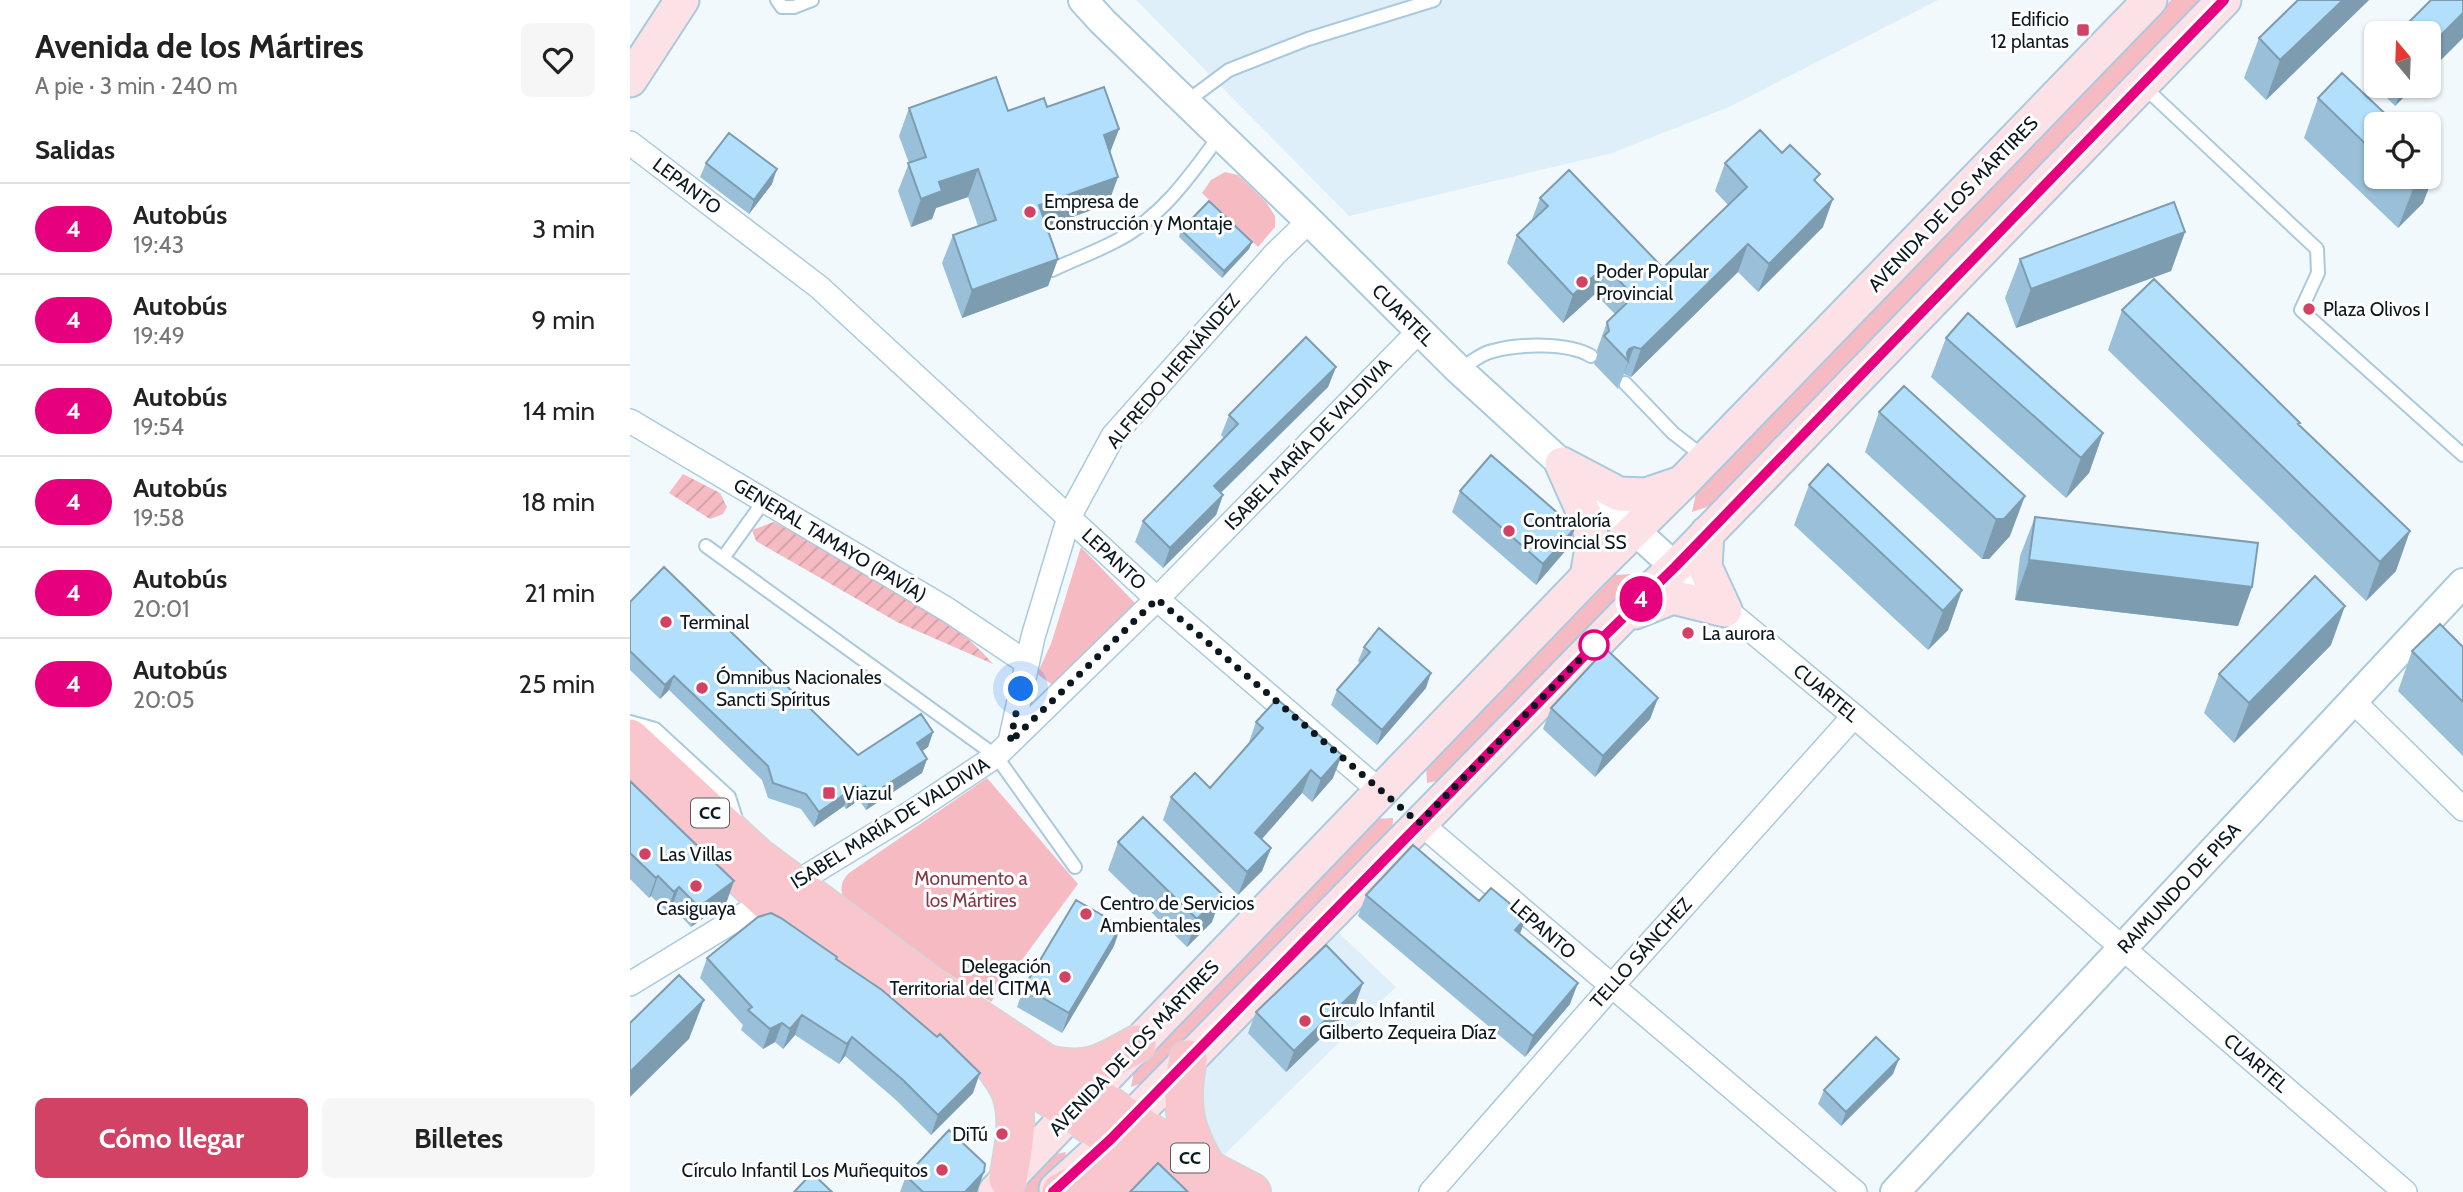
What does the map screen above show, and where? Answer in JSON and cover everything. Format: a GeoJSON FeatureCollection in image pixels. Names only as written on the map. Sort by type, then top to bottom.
{"type":"FeatureCollection","features":[{"type":"Feature","properties":{"kind":"main road"},"geometry":{"type":"LineString","coordinates":[[630,80],[682,0]]}},
{"type":"Feature","properties":{"kind":"main road","name":"AVENIDA DE LOS MÁRTIRES"},"geometry":{"type":"LineString","coordinates":[[1002,1185],[1587,577],[1695,470],[2150,0]]}},
{"type":"Feature","properties":{"kind":"main road"},"geometry":{"type":"LineString","coordinates":[[1053,1192],[1120,1129],[1623,616],[1675,567],[2224,0]]}},
{"type":"Feature","properties":{"kind":"main road"},"geometry":{"type":"LineString","coordinates":[[1562,464],[1619,494],[1646,495],[1695,470]]}},
{"type":"Feature","properties":{"kind":"main road"},"geometry":{"type":"LineString","coordinates":[[1562,464],[1587,520],[1593,542],[1587,577]]}},
{"type":"Feature","properties":{"kind":"main road"},"geometry":{"type":"LineString","coordinates":[[1707,533],[1705,567],[1725,610]]}},
{"type":"Feature","properties":{"kind":"main road"},"geometry":{"type":"LineString","coordinates":[[1623,616],[1673,597],[1725,610]]}},
{"type":"Feature","properties":{"kind":"main road","name":"CC"},"geometry":{"type":"LineString","coordinates":[[630,738],[743,843],[780,893],[952,1000],[1047,1064],[1081,1102]]}},
{"type":"Feature","properties":{"kind":"main road","name":"CC"},"geometry":{"type":"LineString","coordinates":[[630,775],[988,1056],[1081,1102],[1192,1179],[1252,1192]]}},
{"type":"Feature","properties":{"kind":"main road","name":"LEPANTO"},"geometry":{"type":"LineString","coordinates":[[1381,792],[1419,823]]}},
{"type":"Feature","properties":{"kind":"main road"},"geometry":{"type":"LineString","coordinates":[[1047,1064],[1080,1069],[1104,1062],[1137,1044]]}},
{"type":"Feature","properties":{"kind":"main road"},"geometry":{"type":"LineString","coordinates":[[988,1056],[1010,1092],[1015,1114],[1015,1139],[1002,1185]]}},
{"type":"Feature","properties":{"kind":"main road"},"geometry":{"type":"LineString","coordinates":[[1061,1192],[1084,1178],[1108,1172],[1192,1179],[1193,1145],[1185,1115],[1183,1083],[1188,1059]]}},
{"type":"Feature","properties":{"kind":"street","name":"CUARTEL"},"geometry":{"type":"LineString","coordinates":[[1083,0],[1459,370],[1675,567],[1854,716],[2405,1192]]}},
{"type":"Feature","properties":{"kind":"street","name":"LEPANTO"},"geometry":{"type":"LineString","coordinates":[[630,143],[820,287],[1157,599],[1381,792]]}},
{"type":"Feature","properties":{"kind":"street","name":"ALFREDO HERNÁNDEZ"},"geometry":{"type":"LineString","coordinates":[[1003,749],[1069,517],[1113,436],[1275,254],[1309,221]]}},
{"type":"Feature","properties":{"kind":"street","name":"ISABEL MARÍA DE VALDIVIA"},"geometry":{"type":"LineString","coordinates":[[630,984],[912,811],[1003,749],[1157,599],[1419,331]]}},
{"type":"Feature","properties":{"kind":"street","name":"GENERAL TAMAYO (PAVÍA)"},"geometry":{"type":"LineString","coordinates":[[630,421],[948,610],[1027,663]]}},
{"type":"Feature","properties":{"kind":"street","name":"RAIMUNDO DE PISA"},"geometry":{"type":"LineString","coordinates":[[1895,1192],[2463,583]]}},
{"type":"Feature","properties":{"kind":"street"},"geometry":{"type":"LineString","coordinates":[[2353,701],[2463,809]]}},
{"type":"Feature","properties":{"kind":"street","name":"TELLO SÁNCHEZ"},"geometry":{"type":"LineString","coordinates":[[1431,1192],[1854,716]]}},
{"type":"Feature","properties":{"kind":"street","name":"LEPANTO"},"geometry":{"type":"LineString","coordinates":[[1419,823],[1855,1192]]}},
{"type":"Feature","properties":{"kind":"lane"},"geometry":{"type":"LineString","coordinates":[[777,0],[782,7],[794,7],[812,0]]}},
{"type":"Feature","properties":{"kind":"lane"},"geometry":{"type":"LineString","coordinates":[[1186,102],[1229,70],[1308,39],[1434,0]]}},
{"type":"Feature","properties":{"kind":"lane"},"geometry":{"type":"LineString","coordinates":[[2142,85],[2317,249],[2318,273],[2301,310],[2463,455]]}},
{"type":"Feature","properties":{"kind":"lane"},"geometry":{"type":"LineString","coordinates":[[1052,270],[1117,241],[1145,222],[1180,191],[1221,135]]}},
{"type":"Feature","properties":{"kind":"lane"},"geometry":{"type":"LineString","coordinates":[[1459,370],[1491,351],[1539,346],[1579,349],[1591,356]]}},
{"type":"Feature","properties":{"kind":"lane"},"geometry":{"type":"LineString","coordinates":[[1625,383],[1673,433],[1695,470]]}},
{"type":"Feature","properties":{"kind":"lane"},"geometry":{"type":"LineString","coordinates":[[723,558],[764,501]]}},
{"type":"Feature","properties":{"kind":"lane"},"geometry":{"type":"LineString","coordinates":[[706,546],[1003,749],[1075,867]]}},
{"type":"Feature","properties":{"kind":"lane"},"geometry":{"type":"LineString","coordinates":[[630,722],[655,729],[729,797],[743,843]]}},
{"type":"Feature","properties":{"kind":"shaded area"},"geometry":{"type":"Polygon","coordinates":[[[1136,0],[1938,0],[1729,107],[1612,153],[1349,216],[1136,0]]]}},
{"type":"Feature","properties":{"kind":"shaded area","name":"Círculo Infantil Gilberto Zequeira Díaz"},"geometry":{"type":"Polygon","coordinates":[[[1339,933],[1396,987],[1222,1157],[1203,1125],[1202,1079],[1213,1056],[1339,933]]]}},
{"type":"Feature","properties":{"kind":"green space"},"geometry":{"type":"Polygon","coordinates":[[[2171,0],[2207,0],[1719,503],[1692,512],[1697,489],[2171,0]]]}},
{"type":"Feature","properties":{"kind":"green space"},"geometry":{"type":"Polygon","coordinates":[[[1225,172],[1238,175],[1266,202],[1275,216],[1275,227],[1258,247],[1202,193],[1211,180],[1225,172]]]}},
{"type":"Feature","properties":{"kind":"green space"},"geometry":{"type":"Polygon","coordinates":[[[683,474],[720,493],[727,507],[723,514],[710,519],[669,493],[683,474]]]}},
{"type":"Feature","properties":{"kind":"green space"},"geometry":{"type":"Polygon","coordinates":[[[774,522],[920,603],[947,622],[993,664],[897,622],[756,541],[752,530],[774,522]]]}},
{"type":"Feature","properties":{"kind":"green space"},"geometry":{"type":"Polygon","coordinates":[[[1081,547],[1135,603],[1054,686],[1037,674],[1051,644],[1081,547]]]}},
{"type":"Feature","properties":{"kind":"green space"},"geometry":{"type":"Polygon","coordinates":[[[1632,574],[1629,590],[1445,779],[1427,783],[1426,766],[1615,575],[1632,574]]]}},
{"type":"Feature","properties":{"kind":"green space","name":"Monumento a los Mártires"},"geometry":{"type":"Polygon","coordinates":[[[987,778],[1078,884],[991,1002],[849,907],[841,890],[849,873],[987,778]]]}},
{"type":"Feature","properties":{"kind":"green space"},"geometry":{"type":"Polygon","coordinates":[[[1393,818],[1392,838],[1151,1080],[1131,1087],[1135,1067],[1375,819],[1393,818]]]}},
{"type":"Feature","properties":{"kind":"green space"},"geometry":{"type":"Polygon","coordinates":[[[1066,1152],[1061,1176],[1046,1192],[1010,1192],[1044,1156],[1066,1152]]]}},
{"type":"Feature","properties":{"kind":"building"},"geometry":{"type":"Polygon","coordinates":[[[2298,0],[2343,0],[2280,60],[2259,38],[2298,0]]]}},
{"type":"Feature","properties":{"kind":"building"},"geometry":{"type":"Polygon","coordinates":[[[2431,0],[2463,0],[2463,13],[2441,35],[2441,21],[2410,21],[2431,0]]]}},
{"type":"Feature","properties":{"kind":"building"},"geometry":{"type":"Polygon","coordinates":[[[2342,73],[2364,94],[2364,98],[2368,98],[2383,112],[2364,112],[2364,142],[2318,98],[2342,73]]]}},
{"type":"Feature","properties":{"kind":"building","name":"Empresa de Construcción y Montaje"},"geometry":{"type":"Polygon","coordinates":[[[996,77],[1008,111],[1044,98],[1047,107],[1104,87],[1119,129],[1104,135],[1118,177],[1039,205],[1058,259],[972,290],[953,235],[996,220],[978,169],[939,182],[942,191],[921,199],[908,163],[926,157],[909,108],[996,77]]]}},
{"type":"Feature","properties":{"kind":"building","name":"Poder Popular Provincial"},"geometry":{"type":"Polygon","coordinates":[[[1760,130],[1782,153],[1790,145],[1820,174],[1814,180],[1833,199],[1769,264],[1748,244],[1641,349],[1629,349],[1628,361],[1604,336],[1609,331],[1607,322],[1634,296],[1605,266],[1573,295],[1517,235],[1548,206],[1540,198],[1569,170],[1663,268],[1747,187],[1725,163],[1760,130]]]}},
{"type":"Feature","properties":{"kind":"building"},"geometry":{"type":"Polygon","coordinates":[[[729,133],[777,169],[754,200],[706,163],[729,133]]]}},
{"type":"Feature","properties":{"kind":"building"},"geometry":{"type":"Polygon","coordinates":[[[1209,201],[1252,242],[1224,271],[1181,230],[1209,201]]]}},
{"type":"Feature","properties":{"kind":"building"},"geometry":{"type":"Polygon","coordinates":[[[2174,202],[2185,232],[2031,289],[2020,259],[2174,202]]]}},
{"type":"Feature","properties":{"kind":"building"},"geometry":{"type":"Polygon","coordinates":[[[2154,279],[2300,423],[2298,424],[2410,531],[2380,562],[2122,310],[2154,279]]]}},
{"type":"Feature","properties":{"kind":"building"},"geometry":{"type":"Polygon","coordinates":[[[1968,313],[2103,433],[2081,458],[1946,338],[1968,313]]]}},
{"type":"Feature","properties":{"kind":"building"},"geometry":{"type":"Polygon","coordinates":[[[1306,337],[1336,367],[1214,486],[1223,495],[1170,548],[1143,521],[1238,424],[1229,415],[1306,337]]]}},
{"type":"Feature","properties":{"kind":"building"},"geometry":{"type":"Polygon","coordinates":[[[1904,386],[2025,496],[2004,519],[1996,519],[1879,412],[1904,386]]]}},
{"type":"Feature","properties":{"kind":"building"},"geometry":{"type":"Polygon","coordinates":[[[1491,455],[1575,528],[1543,564],[1460,491],[1491,455]]]}},
{"type":"Feature","properties":{"kind":"building"},"geometry":{"type":"Polygon","coordinates":[[[1828,464],[1962,590],[1943,611],[1809,485],[1828,464]]]}},
{"type":"Feature","properties":{"kind":"building"},"geometry":{"type":"Polygon","coordinates":[[[2035,517],[2258,543],[2252,587],[2029,560],[2035,517]]]}},
{"type":"Feature","properties":{"kind":"building"},"geometry":{"type":"Polygon","coordinates":[[[664,567],[858,755],[921,714],[933,732],[917,743],[927,759],[871,795],[865,786],[851,795],[849,791],[819,812],[806,794],[773,783],[768,766],[674,676],[665,685],[630,651],[630,602],[664,567]]]}},
{"type":"Feature","properties":{"kind":"building"},"geometry":{"type":"Polygon","coordinates":[[[2315,576],[2345,606],[2249,703],[2219,674],[2315,576]]]}},
{"type":"Feature","properties":{"kind":"building"},"geometry":{"type":"Polygon","coordinates":[[[2440,624],[2463,647],[2463,702],[2412,651],[2440,624]]]}},
{"type":"Feature","properties":{"kind":"building"},"geometry":{"type":"Polygon","coordinates":[[[1379,628],[1431,673],[1382,730],[1337,690],[1370,652],[1364,647],[1379,628]]]}},
{"type":"Feature","properties":{"kind":"building"},"geometry":{"type":"Polygon","coordinates":[[[1606,649],[1658,698],[1603,756],[1551,708],[1606,649]]]}},
{"type":"Feature","properties":{"kind":"building"},"geometry":{"type":"Polygon","coordinates":[[[1277,699],[1342,755],[1321,779],[1311,770],[1255,833],[1271,848],[1247,872],[1171,797],[1195,773],[1210,788],[1263,728],[1256,722],[1277,699]]]}},
{"type":"Feature","properties":{"kind":"building"},"geometry":{"type":"Polygon","coordinates":[[[630,781],[734,881],[699,907],[679,887],[674,892],[658,876],[656,878],[630,853],[630,781]]]}},
{"type":"Feature","properties":{"kind":"building"},"geometry":{"type":"Polygon","coordinates":[[[1143,817],[1222,894],[1197,919],[1118,842],[1143,817]]]}},
{"type":"Feature","properties":{"kind":"building"},"geometry":{"type":"Polygon","coordinates":[[[1413,845],[1479,901],[1491,888],[1508,902],[1526,918],[1515,930],[1578,983],[1533,1036],[1366,895],[1413,845]]]}},
{"type":"Feature","properties":{"kind":"building","name":"Delegación Territorial del CITMA"},"geometry":{"type":"Polygon","coordinates":[[[1076,900],[1121,926],[1069,1013],[1024,987],[1076,900]]]}},
{"type":"Feature","properties":{"kind":"building"},"geometry":{"type":"Polygon","coordinates":[[[771,913],[882,990],[937,1037],[940,1034],[980,1073],[938,1115],[903,1080],[852,1037],[847,1044],[802,1015],[790,1029],[782,1023],[770,1029],[748,1010],[752,1007],[707,958],[758,917],[771,913]]]}},
{"type":"Feature","properties":{"kind":"building"},"geometry":{"type":"Polygon","coordinates":[[[1326,945],[1363,983],[1294,1051],[1256,1012],[1326,945]]]}},
{"type":"Feature","properties":{"kind":"building"},"geometry":{"type":"Polygon","coordinates":[[[679,975],[704,1000],[630,1072],[630,1023],[679,975]]]}},
{"type":"Feature","properties":{"kind":"building"},"geometry":{"type":"Polygon","coordinates":[[[1876,1037],[1899,1059],[1846,1112],[1824,1090],[1876,1037]]]}},
{"type":"Feature","properties":{"kind":"building"},"geometry":{"type":"Polygon","coordinates":[[[949,1130],[985,1164],[984,1172],[965,1192],[923,1192],[906,1176],[949,1130]]]}},
{"type":"Feature","properties":{"kind":"building"},"geometry":{"type":"Polygon","coordinates":[[[1158,1163],[1188,1192],[1130,1192],[1158,1163]]]}},
{"type":"Feature","properties":{"kind":"building"},"geometry":{"type":"Polygon","coordinates":[[[812,1173],[832,1192],[794,1192],[812,1173]]]}},
{"type":"Feature","properties":{"kind":"bus line","name":"4"},"geometry":{"type":"LineString","coordinates":[[1053,1192],[1111,1139],[1623,616],[1675,567],[2224,0]]}},
{"type":"Feature","properties":{"kind":"place","name":"Edificio 12 plantas"},"geometry":{"type":"Point","coordinates":[2083,30]}},
{"type":"Feature","properties":{"kind":"place","name":"Empresa de Construcción y Montaje"},"geometry":{"type":"Point","coordinates":[1030,212]}},
{"type":"Feature","properties":{"kind":"place","name":"Poder Popular Provincial"},"geometry":{"type":"Point","coordinates":[1582,282]}},
{"type":"Feature","properties":{"kind":"place","name":"Plaza Olivos I"},"geometry":{"type":"Point","coordinates":[2309,309]}},
{"type":"Feature","properties":{"kind":"place","name":"Contraloría Provincial SS"},"geometry":{"type":"Point","coordinates":[1509,531]}},
{"type":"Feature","properties":{"kind":"place","name":"Terminal"},"geometry":{"type":"Point","coordinates":[666,622]}},
{"type":"Feature","properties":{"kind":"place","name":"La aurora"},"geometry":{"type":"Point","coordinates":[1688,633]}},
{"type":"Feature","properties":{"kind":"place","name":"Ómnibus Nacionales Sancti Spíritus"},"geometry":{"type":"Point","coordinates":[702,688]}},
{"type":"Feature","properties":{"kind":"place","name":"Viazul"},"geometry":{"type":"Point","coordinates":[829,793]}},
{"type":"Feature","properties":{"kind":"place","name":"Las Villas"},"geometry":{"type":"Point","coordinates":[645,854]}},
{"type":"Feature","properties":{"kind":"place","name":"Casiguaya"},"geometry":{"type":"Point","coordinates":[696,886]}},
{"type":"Feature","properties":{"kind":"place","name":"Centro de Servicios Ambientales"},"geometry":{"type":"Point","coordinates":[1086,914]}},
{"type":"Feature","properties":{"kind":"place","name":"Delegación Territorial del CITMA"},"geometry":{"type":"Point","coordinates":[1065,977]}},
{"type":"Feature","properties":{"kind":"place","name":"Círculo Infantil Gilberto Zequeira Díaz"},"geometry":{"type":"Point","coordinates":[1305,1021]}},
{"type":"Feature","properties":{"kind":"place","name":"DiTú"},"geometry":{"type":"Point","coordinates":[1002,1134]}},
{"type":"Feature","properties":{"kind":"place","name":"Círculo Infantil Los Muñequitos"},"geometry":{"type":"Point","coordinates":[942,1170]}},
{"type":"Feature","properties":{"kind":"route"},"geometry":{"type":"LineString","coordinates":[[1021,689],[1010,742],[1157,599],[1419,823],[1594,645]]}}]}
